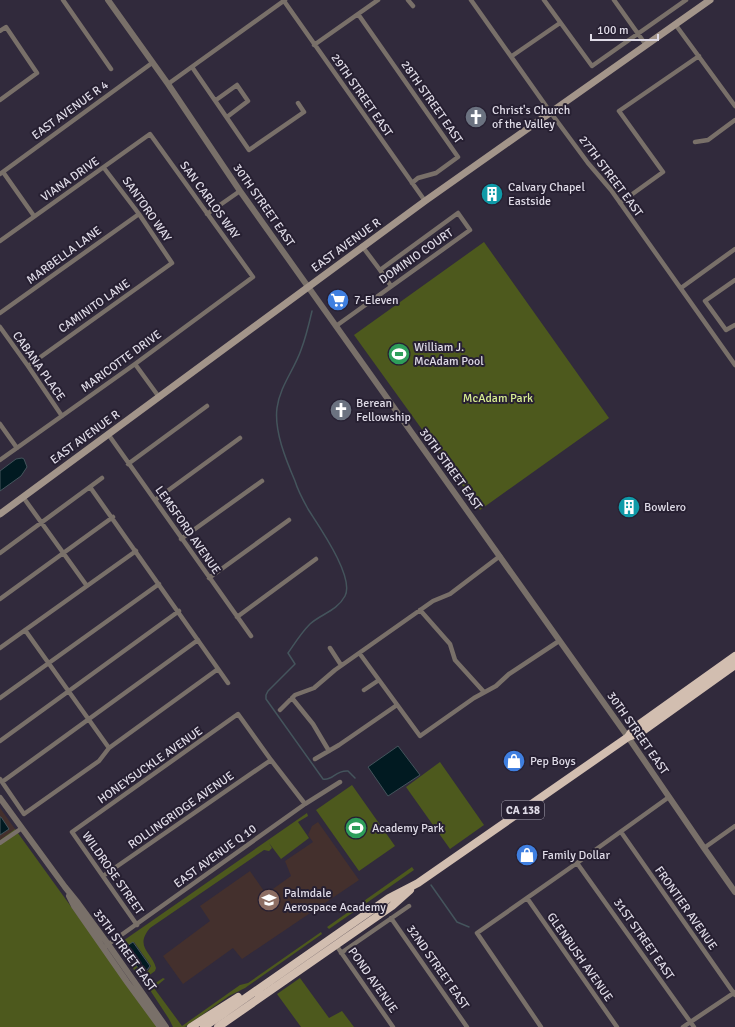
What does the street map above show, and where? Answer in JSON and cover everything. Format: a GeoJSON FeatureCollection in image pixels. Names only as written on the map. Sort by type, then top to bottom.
{"type":"FeatureCollection","features":[{"type":"Feature","properties":{"kind":"highway","name":"CA 138"},"geometry":{"type":"LineString","coordinates":[[628,737],[634,728],[735,656]]}},
{"type":"Feature","properties":{"kind":"highway","name":"CA 138"},"geometry":{"type":"LineString","coordinates":[[218,1027],[392,906],[418,883],[628,737],[640,733],[735,665]]}},
{"type":"Feature","properties":{"kind":"highway"},"geometry":{"type":"LineString","coordinates":[[204,1027],[386,900],[418,883]]}},
{"type":"Feature","properties":{"kind":"highway"},"geometry":{"type":"LineString","coordinates":[[328,934],[367,907],[374,903],[386,900]]}},
{"type":"Feature","properties":{"kind":"highway"},"geometry":{"type":"LineString","coordinates":[[191,1027],[258,984],[269,982]]}},
{"type":"Feature","properties":{"kind":"main road","name":"EAST AVENUE R"},"geometry":{"type":"LineString","coordinates":[[0,514],[425,200],[710,0]]}},
{"type":"Feature","properties":{"kind":"street"},"geometry":{"type":"LineString","coordinates":[[63,0],[111,69]]}},
{"type":"Feature","properties":{"kind":"street","name":"30TH STREET EAST"},"geometry":{"type":"LineString","coordinates":[[108,0],[168,84],[240,191],[628,737],[735,892]]}},
{"type":"Feature","properties":{"kind":"street"},"geometry":{"type":"LineString","coordinates":[[168,84],[285,0]]}},
{"type":"Feature","properties":{"kind":"street","name":"29TH STREET EAST"},"geometry":{"type":"LineString","coordinates":[[285,0],[314,45],[425,200]]}},
{"type":"Feature","properties":{"kind":"street"},"geometry":{"type":"LineString","coordinates":[[314,45],[378,0]]}},
{"type":"Feature","properties":{"kind":"street"},"geometry":{"type":"LineString","coordinates":[[408,0],[413,6]]}},
{"type":"Feature","properties":{"kind":"street","name":"27TH STREET EAST"},"geometry":{"type":"LineString","coordinates":[[472,0],[551,113],[620,203],[735,365]]}},
{"type":"Feature","properties":{"kind":"street"},"geometry":{"type":"LineString","coordinates":[[544,0],[592,66],[686,0]]}},
{"type":"Feature","properties":{"kind":"street"},"geometry":{"type":"LineString","coordinates":[[614,0],[646,44]]}},
{"type":"Feature","properties":{"kind":"street","name":"28TH STREET EAST"},"geometry":{"type":"LineString","coordinates":[[358,14],[458,157],[436,173],[418,178],[412,183]]}},
{"type":"Feature","properties":{"kind":"street"},"geometry":{"type":"LineString","coordinates":[[512,56],[560,23]]}},
{"type":"Feature","properties":{"kind":"street"},"geometry":{"type":"LineString","coordinates":[[675,24],[735,106]]}},
{"type":"Feature","properties":{"kind":"street"},"geometry":{"type":"LineString","coordinates":[[0,31],[6,27],[38,73],[0,100]]}},
{"type":"Feature","properties":{"kind":"street"},"geometry":{"type":"LineString","coordinates":[[620,203],[663,172],[619,112],[699,56]]}},
{"type":"Feature","properties":{"kind":"street","name":"EAST AVENUE R 4"},"geometry":{"type":"LineString","coordinates":[[2,173],[152,63]]}},
{"type":"Feature","properties":{"kind":"street"},"geometry":{"type":"LineString","coordinates":[[192,67],[249,150],[304,112],[298,103]]}},
{"type":"Feature","properties":{"kind":"street"},"geometry":{"type":"LineString","coordinates":[[216,100],[237,85],[248,101],[227,116]]}},
{"type":"Feature","properties":{"kind":"street"},"geometry":{"type":"LineString","coordinates":[[695,142],[708,140],[735,120]]}},
{"type":"Feature","properties":{"kind":"street","name":"VIANA DRIVE"},"geometry":{"type":"LineString","coordinates":[[0,241],[150,134]]}},
{"type":"Feature","properties":{"kind":"street","name":"SAN CARLOS WAY"},"geometry":{"type":"LineString","coordinates":[[150,134],[253,277]]}},
{"type":"Feature","properties":{"kind":"street","name":"SANTORO WAY"},"geometry":{"type":"LineString","coordinates":[[104,168],[139,214],[172,263]]}},
{"type":"Feature","properties":{"kind":"street"},"geometry":{"type":"LineString","coordinates":[[2,173],[34,216]]}},
{"type":"Feature","properties":{"kind":"street"},"geometry":{"type":"LineString","coordinates":[[207,214],[240,191]]}},
{"type":"Feature","properties":{"kind":"street","name":"DOMINIO COURT"},"geometry":{"type":"LineString","coordinates":[[336,326],[470,230],[458,213],[380,270]]}},
{"type":"Feature","properties":{"kind":"street","name":"MARBELLA LANE"},"geometry":{"type":"LineString","coordinates":[[0,313],[139,214]]}},
{"type":"Feature","properties":{"kind":"street"},"geometry":{"type":"LineString","coordinates":[[362,246],[391,286]]}},
{"type":"Feature","properties":{"kind":"street"},"geometry":{"type":"LineString","coordinates":[[681,288],[735,249]]}},
{"type":"Feature","properties":{"kind":"street","name":"CAMINITO LANE"},"geometry":{"type":"LineString","coordinates":[[28,366],[172,263]]}},
{"type":"Feature","properties":{"kind":"street","name":"MARICOTTE DRIVE"},"geometry":{"type":"LineString","coordinates":[[0,460],[135,364],[253,277]]}},
{"type":"Feature","properties":{"kind":"street"},"geometry":{"type":"LineString","coordinates":[[735,280],[705,301],[726,330],[735,325]]}},
{"type":"Feature","properties":{"kind":"street","name":"CABANA PLACE"},"geometry":{"type":"LineString","coordinates":[[0,327],[62,416]]}},
{"type":"Feature","properties":{"kind":"street"},"geometry":{"type":"LineString","coordinates":[[135,364],[159,397]]}},
{"type":"Feature","properties":{"kind":"street"},"geometry":{"type":"LineString","coordinates":[[128,464],[207,406]]}},
{"type":"Feature","properties":{"kind":"street"},"geometry":{"type":"LineString","coordinates":[[0,424],[17,448]]}},
{"type":"Feature","properties":{"kind":"street","name":"LEMSFORD AVENUE"},"geometry":{"type":"LineString","coordinates":[[108,434],[251,636]]}},
{"type":"Feature","properties":{"kind":"street"},"geometry":{"type":"LineString","coordinates":[[155,500],[240,438]]}},
{"type":"Feature","properties":{"kind":"street"},"geometry":{"type":"LineString","coordinates":[[0,553],[102,478]]}},
{"type":"Feature","properties":{"kind":"street"},"geometry":{"type":"LineString","coordinates":[[182,539],[262,481]]}},
{"type":"Feature","properties":{"kind":"street"},"geometry":{"type":"LineString","coordinates":[[90,487],[113,517],[228,683]]}},
{"type":"Feature","properties":{"kind":"street"},"geometry":{"type":"LineString","coordinates":[[23,497],[86,586]]}},
{"type":"Feature","properties":{"kind":"street"},"geometry":{"type":"LineString","coordinates":[[0,599],[113,517]]}},
{"type":"Feature","properties":{"kind":"street"},"geometry":{"type":"LineString","coordinates":[[210,578],[289,520]]}},
{"type":"Feature","properties":{"kind":"street"},"geometry":{"type":"LineString","coordinates":[[0,648],[136,551]]}},
{"type":"Feature","properties":{"kind":"street"},"geometry":{"type":"LineString","coordinates":[[280,710],[295,695],[314,688],[341,665],[360,654],[433,601],[450,594],[500,556]]}},
{"type":"Feature","properties":{"kind":"street"},"geometry":{"type":"LineString","coordinates":[[237,617],[316,559]]}},
{"type":"Feature","properties":{"kind":"street"},"geometry":{"type":"LineString","coordinates":[[0,698],[159,584]]}},
{"type":"Feature","properties":{"kind":"street"},"geometry":{"type":"LineString","coordinates":[[420,610],[450,644],[455,660],[484,692]]}},
{"type":"Feature","properties":{"kind":"street"},"geometry":{"type":"LineString","coordinates":[[0,741],[179,612]]}},
{"type":"Feature","properties":{"kind":"street"},"geometry":{"type":"LineString","coordinates":[[25,630],[109,748]]}},
{"type":"Feature","properties":{"kind":"street"},"geometry":{"type":"LineString","coordinates":[[198,640],[88,720],[1,780],[24,814],[99,761],[109,748],[218,669]]}},
{"type":"Feature","properties":{"kind":"street"},"geometry":{"type":"LineString","coordinates":[[360,654],[420,736],[484,692],[496,686],[509,674],[559,641]]}},
{"type":"Feature","properties":{"kind":"street"},"geometry":{"type":"LineString","coordinates":[[330,648],[341,665]]}},
{"type":"Feature","properties":{"kind":"street"},"geometry":{"type":"LineString","coordinates":[[364,690],[379,680]]}},
{"type":"Feature","properties":{"kind":"street"},"geometry":{"type":"LineString","coordinates":[[292,698],[313,724],[329,751]]}},
{"type":"Feature","properties":{"kind":"street"},"geometry":{"type":"LineString","coordinates":[[314,759],[329,751],[397,705]]}},
{"type":"Feature","properties":{"kind":"street","name":"HONEYSUCKLE AVENUE"},"geometry":{"type":"LineString","coordinates":[[72,832],[238,714],[271,760]]}},
{"type":"Feature","properties":{"kind":"street"},"geometry":{"type":"LineString","coordinates":[[271,760],[305,804]]}},
{"type":"Feature","properties":{"kind":"street","name":"ROLLINGRIDGE AVENUE"},"geometry":{"type":"LineString","coordinates":[[103,876],[271,760]]}},
{"type":"Feature","properties":{"kind":"street","name":"EAST AVENUE Q 10"},"geometry":{"type":"LineString","coordinates":[[106,946],[305,804],[340,782]]}},
{"type":"Feature","properties":{"kind":"street"},"geometry":{"type":"LineString","coordinates":[[541,1027],[476,933],[670,797]]}},
{"type":"Feature","properties":{"kind":"street","name":"35TH STREET EAST"},"geometry":{"type":"LineString","coordinates":[[0,798],[65,887],[74,906],[139,988],[166,1027]]}},
{"type":"Feature","properties":{"kind":"street"},"geometry":{"type":"LineString","coordinates":[[704,848],[735,826]]}},
{"type":"Feature","properties":{"kind":"street"},"geometry":{"type":"LineString","coordinates":[[0,843],[22,828]]}},
{"type":"Feature","properties":{"kind":"street","name":"WILDROSE STREET"},"geometry":{"type":"LineString","coordinates":[[72,832],[137,925]]}},
{"type":"Feature","properties":{"kind":"street","name":"FRONTIER AVENUE"},"geometry":{"type":"LineString","coordinates":[[621,832],[734,993]]}},
{"type":"Feature","properties":{"kind":"street","name":"31ST STREET EAST"},"geometry":{"type":"LineString","coordinates":[[577,863],[694,1027]]}},
{"type":"Feature","properties":{"kind":"street","name":"GLENBUSH AVENUE"},"geometry":{"type":"LineString","coordinates":[[527,898],[617,1027]]}},
{"type":"Feature","properties":{"kind":"street"},"geometry":{"type":"LineString","coordinates":[[341,953],[408,906]]}},
{"type":"Feature","properties":{"kind":"street","name":"32ND STREET EAST"},"geometry":{"type":"LineString","coordinates":[[391,918],[467,1027]]}},
{"type":"Feature","properties":{"kind":"street","name":"POND AVENUE"},"geometry":{"type":"LineString","coordinates":[[336,945],[393,1027]]}},
{"type":"Feature","properties":{"kind":"street","name":"35TH STREET EAST"},"geometry":{"type":"LineString","coordinates":[[106,946],[113,962],[160,1027]]}},
{"type":"Feature","properties":{"kind":"street"},"geometry":{"type":"LineString","coordinates":[[113,962],[117,964],[134,988],[139,988]]}},
{"type":"Feature","properties":{"kind":"street"},"geometry":{"type":"LineString","coordinates":[[683,1027],[734,993]]}},
{"type":"Feature","properties":{"kind":"shaded area"},"geometry":{"type":"Polygon","coordinates":[[[0,808],[15,829],[0,840],[0,808]]]}},
{"type":"Feature","properties":{"kind":"shaded area","name":"Palmdale Aerospace Academy"},"geometry":{"type":"Polygon","coordinates":[[[318,822],[359,880],[242,959],[233,948],[183,984],[163,956],[210,921],[200,906],[250,871],[266,894],[291,876],[285,861],[313,842],[308,835],[312,826],[318,822]]]}},
{"type":"Feature","properties":{"kind":"green space","name":"McAdam Park"},"geometry":{"type":"Polygon","coordinates":[[[484,242],[609,418],[480,510],[354,335],[484,242]]]}},
{"type":"Feature","properties":{"kind":"green space"},"geometry":{"type":"Polygon","coordinates":[[[440,762],[484,825],[450,849],[406,787],[440,762]]]}},
{"type":"Feature","properties":{"kind":"green space","name":"Academy Park"},"geometry":{"type":"Polygon","coordinates":[[[352,785],[395,846],[359,871],[316,810],[352,785]]]}},
{"type":"Feature","properties":{"kind":"green space"},"geometry":{"type":"Polygon","coordinates":[[[307,813],[308,816],[298,822],[309,838],[281,859],[269,843],[272,848],[269,851],[264,850],[150,928],[144,940],[144,945],[156,968],[155,971],[144,979],[137,976],[130,962],[121,950],[123,945],[120,943],[307,813]],[[134,942],[124,948],[142,973],[148,971],[151,966],[134,942]]]}},
{"type":"Feature","properties":{"kind":"green space"},"geometry":{"type":"Polygon","coordinates":[[[15,829],[158,1027],[0,1027],[0,840],[15,829]]]}},
{"type":"Feature","properties":{"kind":"green space"},"geometry":{"type":"Polygon","coordinates":[[[412,867],[414,870],[329,929],[327,927],[412,867]]]}},
{"type":"Feature","properties":{"kind":"green space"},"geometry":{"type":"Polygon","coordinates":[[[321,932],[322,934],[245,988],[229,996],[185,1027],[173,1027],[150,990],[151,986],[163,978],[165,979],[154,988],[182,1026],[240,985],[248,983],[321,932]]]}},
{"type":"Feature","properties":{"kind":"green space"},"geometry":{"type":"Polygon","coordinates":[[[300,978],[329,1018],[342,1011],[354,1027],[301,1027],[277,994],[300,978]]]}},
{"type":"Feature","properties":{"kind":"water","name":"William J. McAdam Pool"},"geometry":{"type":"Polygon","coordinates":[[[392,349],[407,351],[406,361],[404,362],[390,358],[392,349]]]}},
{"type":"Feature","properties":{"kind":"water"},"geometry":{"type":"Polygon","coordinates":[[[16,459],[24,459],[27,467],[21,476],[0,491],[0,471],[16,459]]]}},
{"type":"Feature","properties":{"kind":"water"},"geometry":{"type":"Polygon","coordinates":[[[398,746],[420,775],[388,796],[368,767],[398,746]]]}},
{"type":"Feature","properties":{"kind":"water"},"geometry":{"type":"Polygon","coordinates":[[[0,817],[9,829],[0,835],[0,817]]]}},
{"type":"Feature","properties":{"kind":"water"},"geometry":{"type":"Polygon","coordinates":[[[133,942],[150,966],[147,970],[141,972],[124,948],[133,942]]]}},
{"type":"Feature","properties":{"kind":"waterway"},"geometry":{"type":"LineString","coordinates":[[312,311],[301,350],[281,392],[277,408],[277,426],[285,455],[299,492],[334,551],[345,577],[347,587],[342,601],[333,609],[310,624],[298,638],[288,653],[295,664],[268,691],[266,699],[323,779],[329,778],[344,771],[348,771],[355,778]]}},
{"type":"Feature","properties":{"kind":"waterway"},"geometry":{"type":"LineString","coordinates":[[431,885],[457,922],[469,927]]}},
{"type":"Feature","properties":{"kind":"place","name":"Christ's Church of the Valley"},"geometry":{"type":"Point","coordinates":[476,117]}},
{"type":"Feature","properties":{"kind":"place","name":"Calvary Chapel Eastside"},"geometry":{"type":"Point","coordinates":[492,194]}},
{"type":"Feature","properties":{"kind":"place","name":"7-Eleven"},"geometry":{"type":"Point","coordinates":[338,300]}},
{"type":"Feature","properties":{"kind":"place","name":"William J. McAdam Pool"},"geometry":{"type":"Point","coordinates":[399,354]}},
{"type":"Feature","properties":{"kind":"place","name":"Berean Fellowship"},"geometry":{"type":"Point","coordinates":[341,410]}},
{"type":"Feature","properties":{"kind":"place","name":"Bowlero"},"geometry":{"type":"Point","coordinates":[629,507]}},
{"type":"Feature","properties":{"kind":"place","name":"Pep Boys"},"geometry":{"type":"Point","coordinates":[514,761]}},
{"type":"Feature","properties":{"kind":"place","name":"Academy Park"},"geometry":{"type":"Point","coordinates":[356,828]}},
{"type":"Feature","properties":{"kind":"place","name":"Family Dollar"},"geometry":{"type":"Point","coordinates":[527,855]}},
{"type":"Feature","properties":{"kind":"place","name":"Palmdale Aerospace Academy"},"geometry":{"type":"Point","coordinates":[269,900]}}]}
